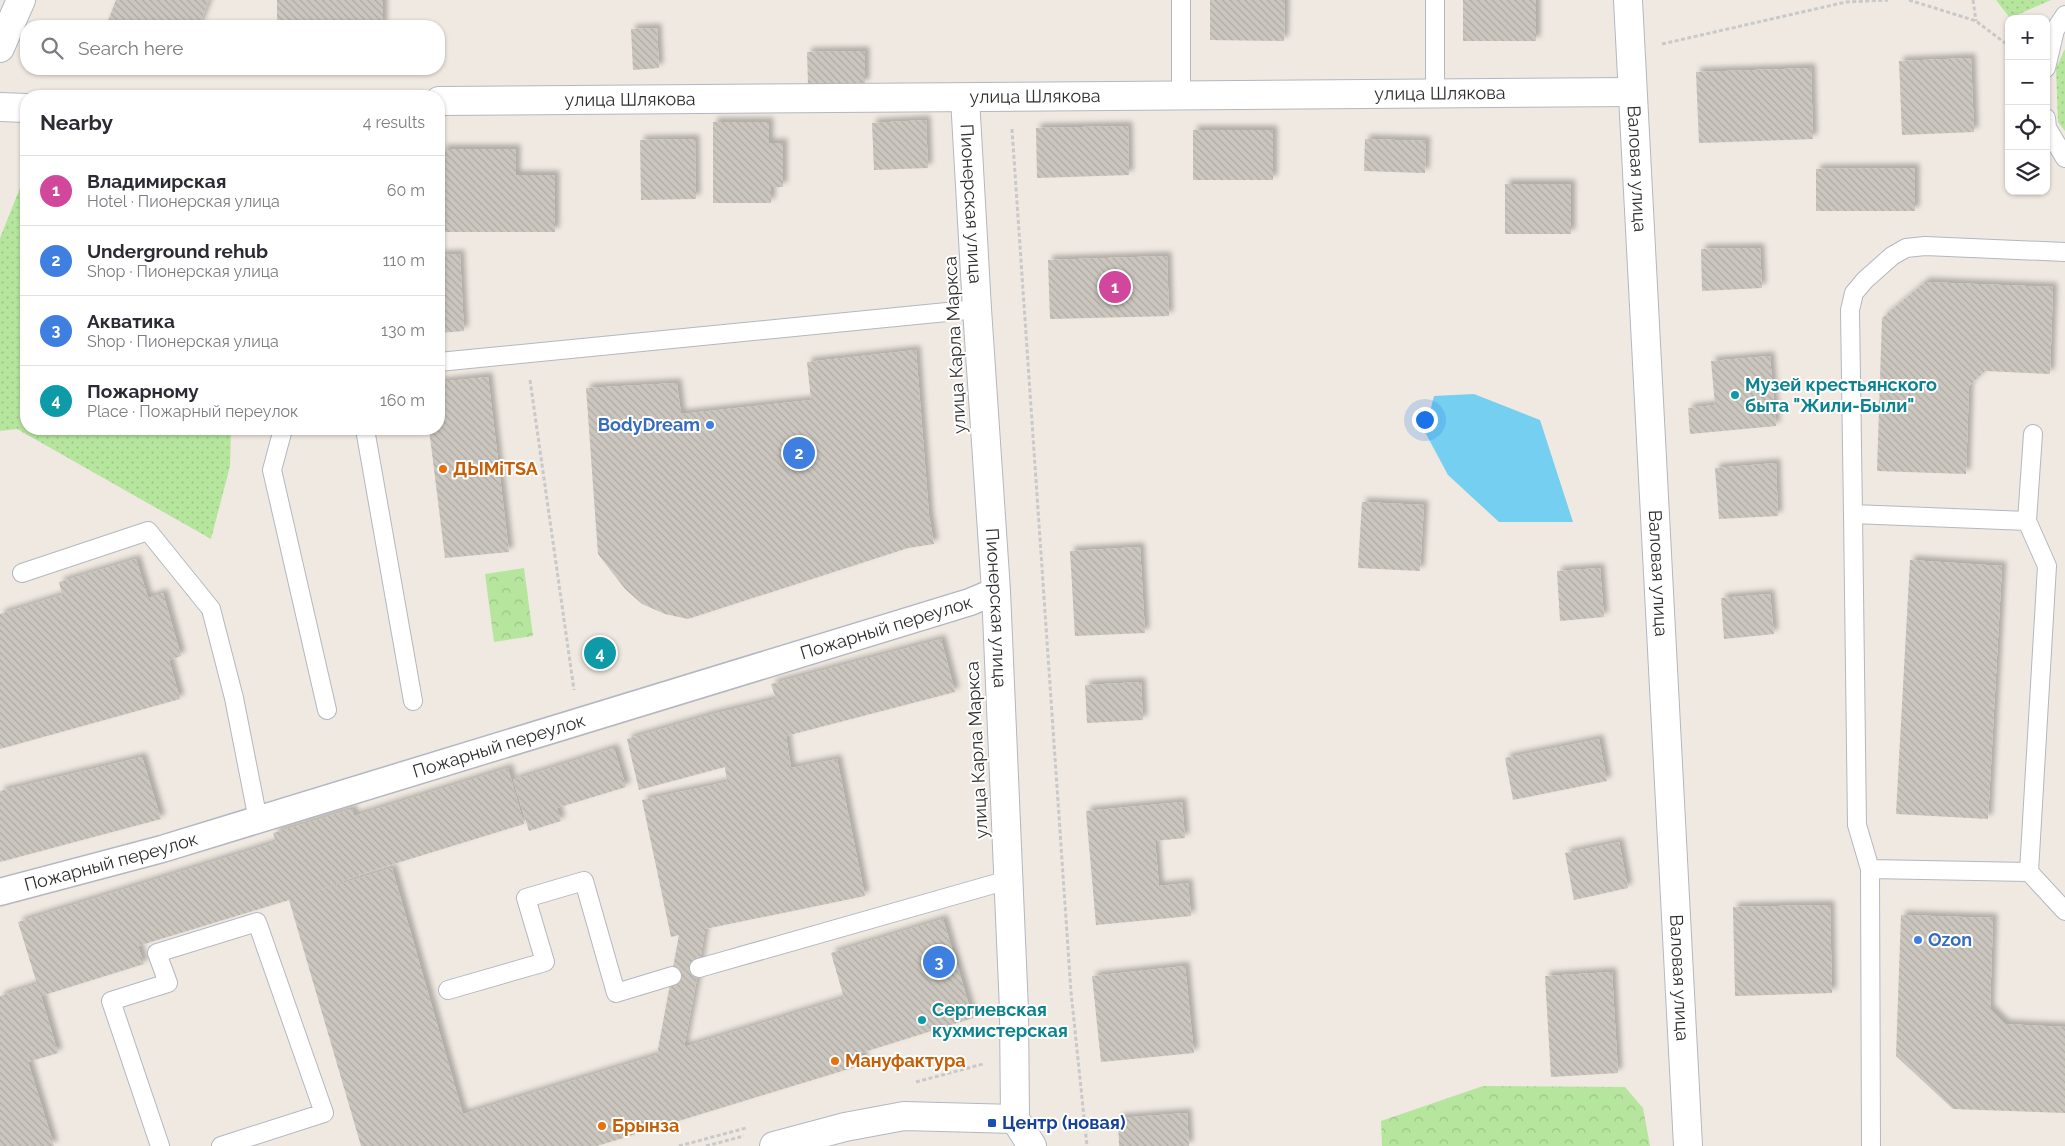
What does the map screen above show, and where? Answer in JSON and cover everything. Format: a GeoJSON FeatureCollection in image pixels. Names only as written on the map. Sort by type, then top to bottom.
{"type":"FeatureCollection","features":[{"type":"Feature","properties":{"kind":"street"},"geometry":{"type":"LineString","coordinates":[[0,48],[21,0]]}},
{"type":"Feature","properties":{"kind":"street","name":"Валовая улица"},"geometry":{"type":"LineString","coordinates":[[1628,0],[1688,1146]]}},
{"type":"Feature","properties":{"kind":"street","name":"улица Шлякова"},"geometry":{"type":"LineString","coordinates":[[445,102],[1632,92]]}},
{"type":"Feature","properties":{"kind":"street","name":"Пионерская улица"},"geometry":{"type":"LineString","coordinates":[[965,98],[996,591],[1014,1010],[1015,1120]]}},
{"type":"Feature","properties":{"kind":"street"},"geometry":{"type":"LineString","coordinates":[[0,107],[20,108]]}},
{"type":"Feature","properties":{"kind":"street","name":"Пожарный переулок"},"geometry":{"type":"LineString","coordinates":[[0,892],[162,849],[258,820],[970,602],[996,591]]}},
{"type":"Feature","properties":{"kind":"street"},"geometry":{"type":"LineString","coordinates":[[774,1146],[845,1127],[904,1116],[1015,1120],[1032,1146]]}},
{"type":"Feature","properties":{"kind":"lane"},"geometry":{"type":"LineString","coordinates":[[1181,0],[1181,96]]}},
{"type":"Feature","properties":{"kind":"lane"},"geometry":{"type":"LineString","coordinates":[[1435,0],[1435,94]]}},
{"type":"Feature","properties":{"kind":"lane"},"geometry":{"type":"LineString","coordinates":[[2048,60],[2055,30],[2065,15]]}},
{"type":"Feature","properties":{"kind":"lane"},"geometry":{"type":"LineString","coordinates":[[2050,133],[2065,158]]}},
{"type":"Feature","properties":{"kind":"lane"},"geometry":{"type":"LineString","coordinates":[[1871,1146],[1870,869],[1856,825],[1850,310],[1854,293],[1865,280],[1892,256],[1906,248],[1925,246],[2065,252]]}},
{"type":"Feature","properties":{"kind":"lane"},"geometry":{"type":"LineString","coordinates":[[445,361],[977,310]]}},
{"type":"Feature","properties":{"kind":"lane"},"geometry":{"type":"LineString","coordinates":[[2033,434],[2027,521],[2047,566],[2029,872],[2065,911]]}},
{"type":"Feature","properties":{"kind":"lane"},"geometry":{"type":"LineString","coordinates":[[280,435],[272,470],[327,710]]}},
{"type":"Feature","properties":{"kind":"lane"},"geometry":{"type":"LineString","coordinates":[[365,435],[413,701]]}},
{"type":"Feature","properties":{"kind":"lane"},"geometry":{"type":"LineString","coordinates":[[1853,514],[2027,521]]}},
{"type":"Feature","properties":{"kind":"lane"},"geometry":{"type":"LineString","coordinates":[[22,573],[148,531],[211,609],[234,698],[258,820]]}},
{"type":"Feature","properties":{"kind":"lane"},"geometry":{"type":"LineString","coordinates":[[1870,869],[2029,872]]}},
{"type":"Feature","properties":{"kind":"lane"},"geometry":{"type":"LineString","coordinates":[[699,968],[1008,880]]}},
{"type":"Feature","properties":{"kind":"lane"},"geometry":{"type":"LineString","coordinates":[[448,990],[545,962],[526,898],[584,881],[616,993],[672,976]]}},
{"type":"Feature","properties":{"kind":"lane"},"geometry":{"type":"LineString","coordinates":[[160,1146],[111,1001],[168,983],[157,953],[257,922],[324,1113],[221,1146]]}},
{"type":"Feature","properties":{"kind":"path"},"geometry":{"type":"LineString","coordinates":[[1659,45],[1846,1],[1888,0]]}},
{"type":"Feature","properties":{"kind":"path"},"geometry":{"type":"LineString","coordinates":[[1909,0],[1976,21],[2005,43]]}},
{"type":"Feature","properties":{"kind":"path"},"geometry":{"type":"LineString","coordinates":[[1973,0],[1976,21]]}},
{"type":"Feature","properties":{"kind":"path"},"geometry":{"type":"LineString","coordinates":[[1012,128],[1071,992],[1087,1146]]}},
{"type":"Feature","properties":{"kind":"path"},"geometry":{"type":"LineString","coordinates":[[527,354],[578,722]]}},
{"type":"Feature","properties":{"kind":"path"},"geometry":{"type":"LineString","coordinates":[[907,1084],[988,1062]]}},
{"type":"Feature","properties":{"kind":"path"},"geometry":{"type":"LineString","coordinates":[[679,1146],[755,1125]]}},
{"type":"Feature","properties":{"kind":"green space"},"geometry":{"type":"Polygon","coordinates":[[[1996,0],[2051,0],[2017,15],[2008,15],[1996,0]]]}},
{"type":"Feature","properties":{"kind":"green space"},"geometry":{"type":"Polygon","coordinates":[[[2065,49],[2065,131],[2058,122],[2056,68],[2065,49]]]}},
{"type":"Feature","properties":{"kind":"green space"},"geometry":{"type":"Polygon","coordinates":[[[20,188],[20,431],[17,429],[0,431],[0,238],[20,188]]]}},
{"type":"Feature","properties":{"kind":"green space"},"geometry":{"type":"Polygon","coordinates":[[[28,435],[231,435],[230,466],[211,539],[28,435]]]}},
{"type":"Feature","properties":{"kind":"green space"},"geometry":{"type":"Polygon","coordinates":[[[524,568],[533,636],[494,642],[485,574],[524,568]]]}},
{"type":"Feature","properties":{"kind":"green space"},"geometry":{"type":"Polygon","coordinates":[[[1483,1086],[1625,1087],[1643,1108],[1650,1146],[1382,1146],[1381,1121],[1483,1086]]]}},
{"type":"Feature","properties":{"kind":"water"},"geometry":{"type":"Polygon","coordinates":[[[1474,394],[1540,420],[1573,522],[1499,522],[1448,475],[1425,432],[1434,396],[1474,394]]]}},
{"type":"Feature","properties":{"kind":"building"},"geometry":{"type":"Polygon","coordinates":[[[116,0],[209,0],[201,20],[108,20],[116,0]]]}},
{"type":"Feature","properties":{"kind":"building"},"geometry":{"type":"Polygon","coordinates":[[[277,0],[383,0],[383,20],[277,20],[277,0]]]}},
{"type":"Feature","properties":{"kind":"building"},"geometry":{"type":"Polygon","coordinates":[[[1210,0],[1285,0],[1284,41],[1210,40],[1210,0]]]}},
{"type":"Feature","properties":{"kind":"building"},"geometry":{"type":"Polygon","coordinates":[[[1463,0],[1536,0],[1536,41],[1463,41],[1463,0]]]}},
{"type":"Feature","properties":{"kind":"building"},"geometry":{"type":"Polygon","coordinates":[[[657,28],[659,68],[633,70],[631,29],[657,28]]]}},
{"type":"Feature","properties":{"kind":"building"},"geometry":{"type":"Polygon","coordinates":[[[865,51],[865,84],[808,85],[807,52],[865,51]]]}},
{"type":"Feature","properties":{"kind":"building"},"geometry":{"type":"Polygon","coordinates":[[[1971,58],[1974,132],[1902,135],[1899,61],[1971,58]]]}},
{"type":"Feature","properties":{"kind":"building"},"geometry":{"type":"Polygon","coordinates":[[[1811,68],[1813,139],[1699,143],[1696,72],[1811,68]]]}},
{"type":"Feature","properties":{"kind":"building"},"geometry":{"type":"Polygon","coordinates":[[[926,120],[928,168],[874,170],[872,123],[926,120]]]}},
{"type":"Feature","properties":{"kind":"building"},"geometry":{"type":"Polygon","coordinates":[[[713,122],[769,122],[769,143],[783,143],[783,187],[771,187],[771,203],[713,203],[713,122]]]}},
{"type":"Feature","properties":{"kind":"building"},"geometry":{"type":"Polygon","coordinates":[[[1128,126],[1129,175],[1037,178],[1036,128],[1128,126]]]}},
{"type":"Feature","properties":{"kind":"building"},"geometry":{"type":"Polygon","coordinates":[[[1193,130],[1273,130],[1273,180],[1193,180],[1193,130]]]}},
{"type":"Feature","properties":{"kind":"building"},"geometry":{"type":"Polygon","coordinates":[[[695,139],[696,199],[641,200],[640,140],[695,139]]]}},
{"type":"Feature","properties":{"kind":"building"},"geometry":{"type":"Polygon","coordinates":[[[1365,139],[1426,141],[1425,173],[1364,171],[1365,139]]]}},
{"type":"Feature","properties":{"kind":"building"},"geometry":{"type":"Polygon","coordinates":[[[445,149],[516,149],[516,175],[555,175],[555,232],[445,232],[445,149]]]}},
{"type":"Feature","properties":{"kind":"building"},"geometry":{"type":"Polygon","coordinates":[[[1915,168],[1915,211],[1816,211],[1816,169],[1915,168]]]}},
{"type":"Feature","properties":{"kind":"building"},"geometry":{"type":"Polygon","coordinates":[[[1505,184],[1571,184],[1571,234],[1505,234],[1505,184]]]}},
{"type":"Feature","properties":{"kind":"building"},"geometry":{"type":"Polygon","coordinates":[[[1760,248],[1762,288],[1702,291],[1701,249],[1760,248]]]}},
{"type":"Feature","properties":{"kind":"building"},"geometry":{"type":"Polygon","coordinates":[[[460,254],[464,331],[445,333],[445,255],[460,254]]]}},
{"type":"Feature","properties":{"kind":"building"},"geometry":{"type":"Polygon","coordinates":[[[1167,256],[1169,316],[1050,319],[1048,260],[1167,256]]]}},
{"type":"Feature","properties":{"kind":"building"},"geometry":{"type":"Polygon","coordinates":[[[1925,282],[2053,287],[2050,374],[1985,371],[1969,386],[1966,474],[1877,471],[1882,318],[1925,282]]]}},
{"type":"Feature","properties":{"kind":"building"},"geometry":{"type":"Polygon","coordinates":[[[916,350],[929,515],[934,544],[908,548],[688,619],[665,614],[642,604],[625,589],[598,554],[586,388],[677,383],[681,414],[811,400],[807,362],[916,350]]]}},
{"type":"Feature","properties":{"kind":"building"},"geometry":{"type":"Polygon","coordinates":[[[1770,356],[1776,426],[1690,434],[1688,408],[1715,405],[1711,361],[1770,356]]]}},
{"type":"Feature","properties":{"kind":"building"},"geometry":{"type":"Polygon","coordinates":[[[488,377],[509,552],[445,558],[430,435],[445,435],[445,381],[488,377]]]}},
{"type":"Feature","properties":{"kind":"building"},"geometry":{"type":"Polygon","coordinates":[[[1776,463],[1778,516],[1719,519],[1715,468],[1776,463]]]}},
{"type":"Feature","properties":{"kind":"building"},"geometry":{"type":"Polygon","coordinates":[[[1362,502],[1424,505],[1420,571],[1358,568],[1362,502]]]}},
{"type":"Feature","properties":{"kind":"building"},"geometry":{"type":"Polygon","coordinates":[[[1140,547],[1145,633],[1075,636],[1070,551],[1140,547]]]}},
{"type":"Feature","properties":{"kind":"building"},"geometry":{"type":"Polygon","coordinates":[[[136,559],[148,598],[163,593],[181,656],[169,660],[180,699],[0,749],[0,614],[62,595],[59,582],[136,559]]]}},
{"type":"Feature","properties":{"kind":"building"},"geometry":{"type":"Polygon","coordinates":[[[1910,560],[2002,566],[1988,819],[1896,814],[1910,560]]]}},
{"type":"Feature","properties":{"kind":"building"},"geometry":{"type":"Polygon","coordinates":[[[1600,568],[1604,617],[1560,621],[1557,571],[1600,568]]]}},
{"type":"Feature","properties":{"kind":"building"},"geometry":{"type":"Polygon","coordinates":[[[1770,594],[1774,634],[1724,639],[1721,598],[1770,594]]]}},
{"type":"Feature","properties":{"kind":"building"},"geometry":{"type":"Polygon","coordinates":[[[941,639],[955,692],[786,736],[791,768],[837,759],[865,896],[705,929],[684,1047],[844,998],[831,953],[943,919],[973,1018],[861,1053],[865,1064],[597,1146],[361,1146],[289,900],[138,946],[144,964],[41,996],[58,1053],[28,1062],[54,1146],[0,1146],[0,996],[37,984],[18,922],[276,842],[273,833],[352,809],[354,816],[508,768],[524,824],[371,871],[310,893],[392,868],[463,1114],[657,1055],[679,935],[671,937],[642,800],[727,782],[725,767],[639,790],[627,739],[713,714],[776,699],[771,684],[941,639]]]}},
{"type":"Feature","properties":{"kind":"building"},"geometry":{"type":"Polygon","coordinates":[[[1141,682],[1143,720],[1087,723],[1085,685],[1141,682]]]}},
{"type":"Feature","properties":{"kind":"building"},"geometry":{"type":"Polygon","coordinates":[[[1599,739],[1607,781],[1513,800],[1505,758],[1599,739]]]}},
{"type":"Feature","properties":{"kind":"building"},"geometry":{"type":"Polygon","coordinates":[[[614,748],[626,787],[557,808],[561,821],[529,831],[513,780],[614,748]]]}},
{"type":"Feature","properties":{"kind":"building"},"geometry":{"type":"Polygon","coordinates":[[[142,757],[161,819],[0,862],[0,791],[142,757]]]}},
{"type":"Feature","properties":{"kind":"building"},"geometry":{"type":"Polygon","coordinates":[[[1182,802],[1185,838],[1155,841],[1159,886],[1188,883],[1191,916],[1096,925],[1086,811],[1182,802]]]}},
{"type":"Feature","properties":{"kind":"building"},"geometry":{"type":"Polygon","coordinates":[[[1619,842],[1628,888],[1574,900],[1565,853],[1619,842]]]}},
{"type":"Feature","properties":{"kind":"building"},"geometry":{"type":"Polygon","coordinates":[[[1830,905],[1832,993],[1735,996],[1733,907],[1830,905]]]}},
{"type":"Feature","properties":{"kind":"building"},"geometry":{"type":"Polygon","coordinates":[[[1901,915],[1993,918],[1990,1009],[2005,1024],[2065,1027],[2065,1113],[1953,1109],[1896,1056],[1901,915]]]}},
{"type":"Feature","properties":{"kind":"building"},"geometry":{"type":"Polygon","coordinates":[[[1185,966],[1194,1053],[1101,1062],[1092,976],[1185,966]]]}},
{"type":"Feature","properties":{"kind":"building"},"geometry":{"type":"Polygon","coordinates":[[[1612,972],[1618,1073],[1551,1077],[1545,976],[1612,972]]]}},
{"type":"Feature","properties":{"kind":"building"},"geometry":{"type":"Polygon","coordinates":[[[1187,1113],[1189,1146],[1119,1146],[1118,1118],[1187,1113]]]}},
{"type":"Feature","properties":{"kind":"place","name":"Владимирская"},"geometry":{"type":"Point","coordinates":[1115,287]}},
{"type":"Feature","properties":{"kind":"place","name":"Музей крестьянского быта \"Жили-Были\""},"geometry":{"type":"Point","coordinates":[1735,395]}},
{"type":"Feature","properties":{"kind":"place","name":"BodyDream"},"geometry":{"type":"Point","coordinates":[710,425]}},
{"type":"Feature","properties":{"kind":"place","name":"Underground rehub"},"geometry":{"type":"Point","coordinates":[799,453]}},
{"type":"Feature","properties":{"kind":"place","name":"ДЫМiTSA"},"geometry":{"type":"Point","coordinates":[443,469]}},
{"type":"Feature","properties":{"kind":"place","name":"Пожарному"},"geometry":{"type":"Point","coordinates":[600,653]}},
{"type":"Feature","properties":{"kind":"place","name":"Ozon"},"geometry":{"type":"Point","coordinates":[1918,940]}},
{"type":"Feature","properties":{"kind":"place","name":"Акватика"},"geometry":{"type":"Point","coordinates":[939,962]}},
{"type":"Feature","properties":{"kind":"place","name":"Сергиевская кухмистерская"},"geometry":{"type":"Point","coordinates":[922,1020]}},
{"type":"Feature","properties":{"kind":"place","name":"Мануфактура"},"geometry":{"type":"Point","coordinates":[835,1061]}},
{"type":"Feature","properties":{"kind":"place","name":"Центр (новая)"},"geometry":{"type":"Point","coordinates":[992,1123]}},
{"type":"Feature","properties":{"kind":"place","name":"Брынза"},"geometry":{"type":"Point","coordinates":[602,1126]}}]}
